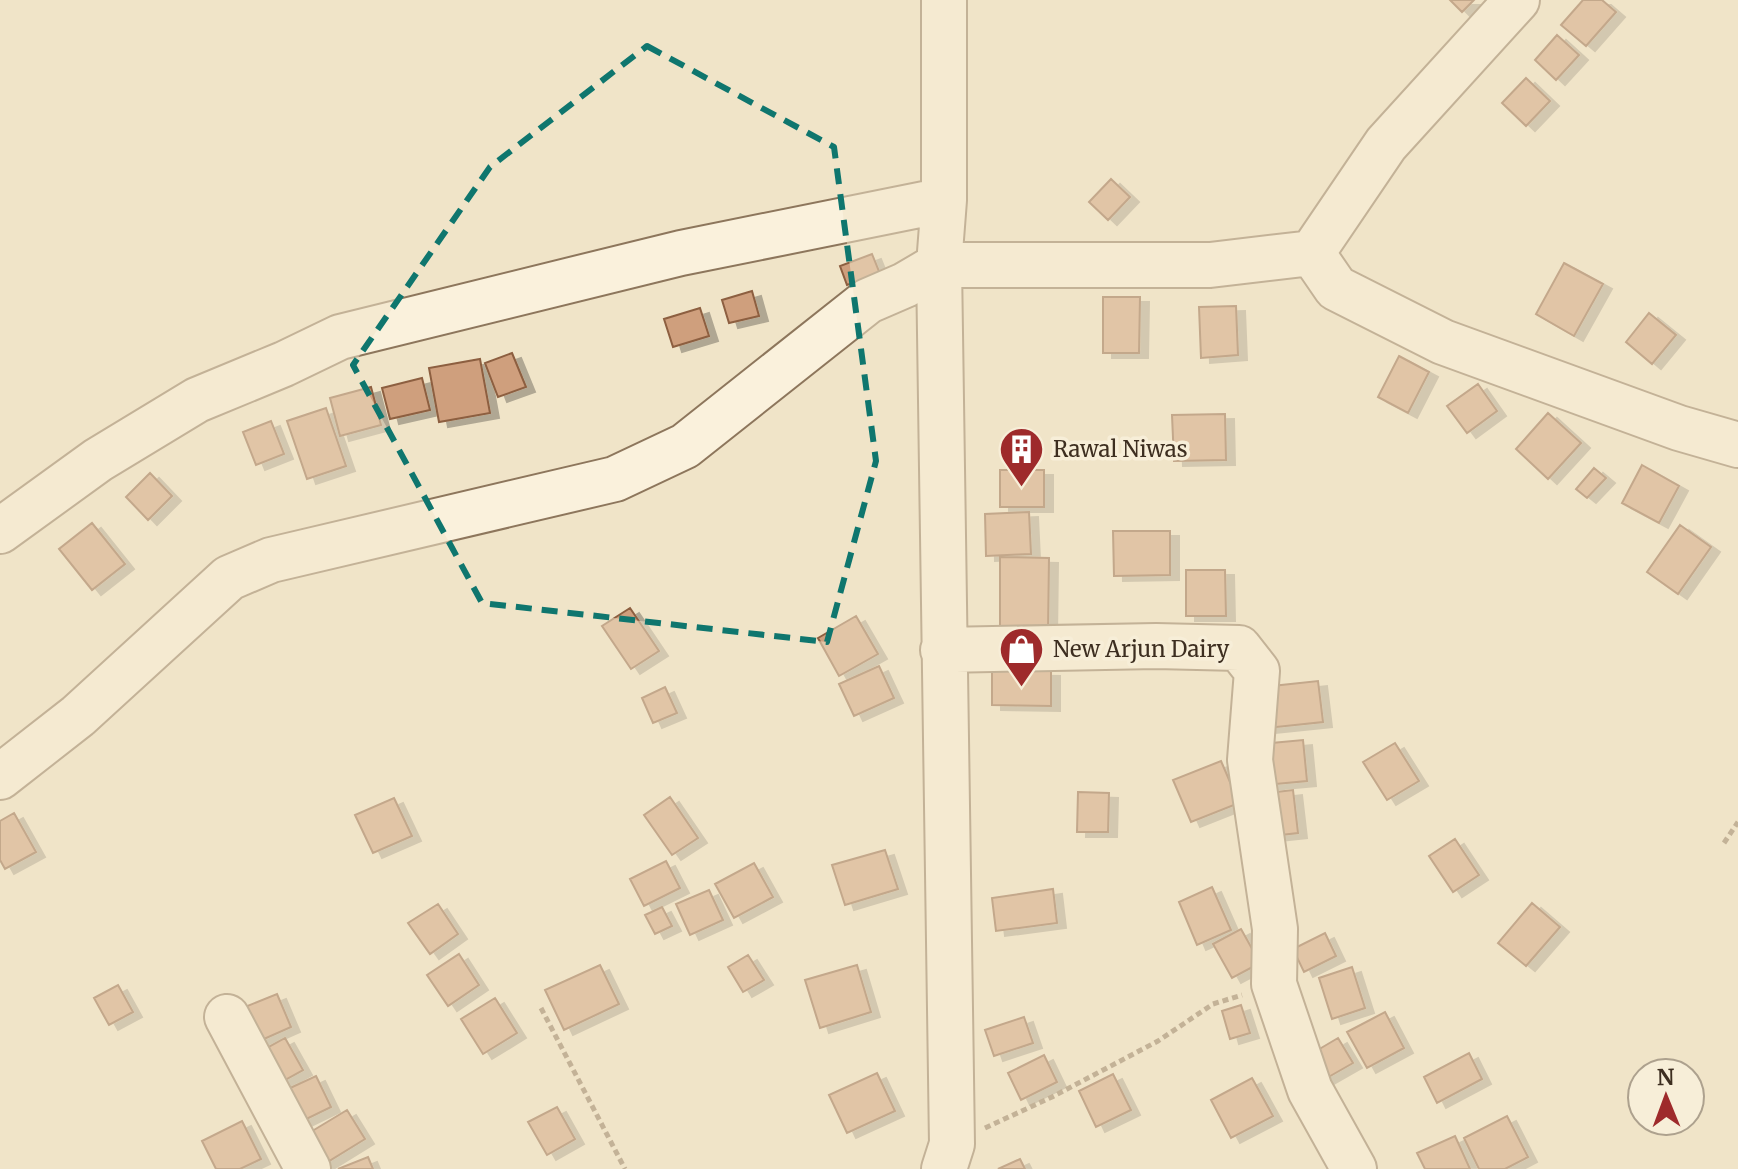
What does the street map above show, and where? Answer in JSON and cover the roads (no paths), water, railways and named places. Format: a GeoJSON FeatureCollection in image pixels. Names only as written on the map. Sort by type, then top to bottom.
{"type":"FeatureCollection","features":[{"type":"Feature","properties":{"kind":"street"},"geometry":{"type":"LineString","coordinates":[[944,0],[944,200],[939,265],[948,1157]]}},
{"type":"Feature","properties":{"kind":"street"},"geometry":{"type":"LineString","coordinates":[[0,777],[78,716],[229,578],[271,560],[615,479],[685,446],[868,301],[905,285],[939,265],[1210,265],[1312,253],[1386,144],[1517,0]]}},
{"type":"Feature","properties":{"kind":"street"},"geometry":{"type":"LineString","coordinates":[[0,531],[98,460],[197,400],[340,337],[681,253],[944,200]]}},
{"type":"Feature","properties":{"kind":"street"},"geometry":{"type":"LineString","coordinates":[[1312,253],[1336,288],[1443,342],[1679,428],[1738,445]]}},
{"type":"Feature","properties":{"kind":"street"},"geometry":{"type":"LineString","coordinates":[[943,650],[1156,646],[1239,648],[1257,671],[1250,760],[1275,929],[1274,984],[1310,1090],[1354,1169]]}},
{"type":"Feature","properties":{"kind":"street"},"geometry":{"type":"LineString","coordinates":[[227,1017],[308,1169]]}},
{"type":"Feature","properties":{"kind":"place","name":"Rawal Niwas"},"geometry":{"type":"Point","coordinates":[1022,488]}},
{"type":"Feature","properties":{"kind":"place","name":"New Arjun Dairy"},"geometry":{"type":"Point","coordinates":[1022,688]}}]}
